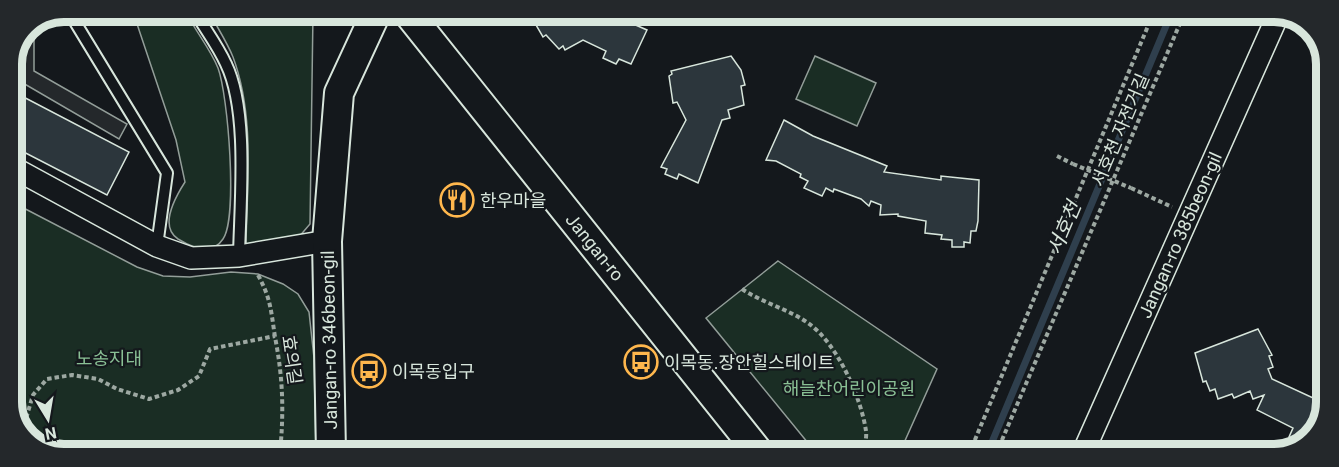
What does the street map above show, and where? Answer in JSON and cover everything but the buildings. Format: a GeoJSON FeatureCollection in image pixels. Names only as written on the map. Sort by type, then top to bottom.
{"type":"FeatureCollection","features":[{"type":"Feature","properties":{"kind":"main road"},"geometry":{"type":"LineString","coordinates":[[327,241],[339,93],[371,23]]}},
{"type":"Feature","properties":{"kind":"main road","name":"Jangan-ro"},"geometry":{"type":"LineString","coordinates":[[416,23],[752,444]]}},
{"type":"Feature","properties":{"kind":"main road","name":"Jangan-ro 346beon-gil"},"geometry":{"type":"LineString","coordinates":[[327,241],[331,444]]}},
{"type":"Feature","properties":{"kind":"street","name":"Jangan-ro 385beon-gil"},"geometry":{"type":"LineString","coordinates":[[1086,444],[1274,23]]}},
{"type":"Feature","properties":{"kind":"street","name":"Jangan-ro 346beon-gil"},"geometry":{"type":"LineString","coordinates":[[22,173],[157,246],[191,258],[238,256],[327,241]]}},
{"type":"Feature","properties":{"kind":"lane"},"geometry":{"type":"LineString","coordinates":[[76,23],[167,173],[157,246]]}},
{"type":"Feature","properties":{"kind":"lane"},"geometry":{"type":"LineString","coordinates":[[202,23],[227,64],[235,95],[240,133],[238,256]]}},
{"type":"Feature","properties":{"kind":"path"},"geometry":{"type":"LineString","coordinates":[[973,444],[1149,23]]}},
{"type":"Feature","properties":{"kind":"path","name":"서호천 자전거길"},"geometry":{"type":"LineString","coordinates":[[1000,444],[1180,23]]}},
{"type":"Feature","properties":{"kind":"path"},"geometry":{"type":"LineString","coordinates":[[1057,156],[1189,214]]}},
{"type":"Feature","properties":{"kind":"path","name":"효의길"},"geometry":{"type":"LineString","coordinates":[[258,274],[270,296],[275,336],[283,372],[284,412],[281,444]]}},
{"type":"Feature","properties":{"kind":"path"},"geometry":{"type":"LineString","coordinates":[[742,289],[807,322],[826,338],[837,355],[862,412],[867,434],[865,444]]}},
{"type":"Feature","properties":{"kind":"path"},"geometry":{"type":"LineString","coordinates":[[26,418],[33,395],[47,379],[72,375],[98,380],[117,389],[149,399],[178,390],[199,376],[210,349],[275,336]]}},
{"type":"Feature","properties":{"kind":"green space"},"geometry":{"type":"Polygon","coordinates":[[[137,23],[192,23],[218,68],[228,128],[230,207],[228,226],[223,239],[207,249],[189,245],[178,239],[169,227],[171,211],[185,182],[176,140],[137,23]]]}},
{"type":"Feature","properties":{"kind":"green space"},"geometry":{"type":"Polygon","coordinates":[[[215,23],[313,23],[310,224],[298,238],[246,245],[247,126],[240,79],[225,40],[215,23]]]}},
{"type":"Feature","properties":{"kind":"green space"},"geometry":{"type":"Polygon","coordinates":[[[815,56],[876,83],[857,126],[796,99],[815,56]]]}},
{"type":"Feature","properties":{"kind":"green space","name":"노송지대"},"geometry":{"type":"Polygon","coordinates":[[[22,207],[137,267],[163,276],[190,277],[231,272],[258,274],[283,284],[298,294],[309,312],[314,358],[316,444],[56,444],[41,437],[28,423],[23,405],[22,207]]]}},
{"type":"Feature","properties":{"kind":"green space","name":"해늘찬어린이공원"},"geometry":{"type":"Polygon","coordinates":[[[778,261],[937,369],[903,444],[809,444],[706,318],[778,261]]]}},
{"type":"Feature","properties":{"kind":"shaded area"},"geometry":{"type":"Polygon","coordinates":[[[34,36],[34,71],[127,124],[119,139],[22,83],[23,56],[34,36]]]}},
{"type":"Feature","properties":{"kind":"waterway","name":"서호천"},"geometry":{"type":"LineString","coordinates":[[991,444],[1167,23]]}},
{"type":"Feature","properties":{"kind":"place","name":"한우마을"},"geometry":{"type":"Point","coordinates":[457,200]}},
{"type":"Feature","properties":{"kind":"place","name":"이목동.장안힐스테이트"},"geometry":{"type":"Point","coordinates":[641,362]}},
{"type":"Feature","properties":{"kind":"place","name":"이목동입구"},"geometry":{"type":"Point","coordinates":[369,371]}}]}
